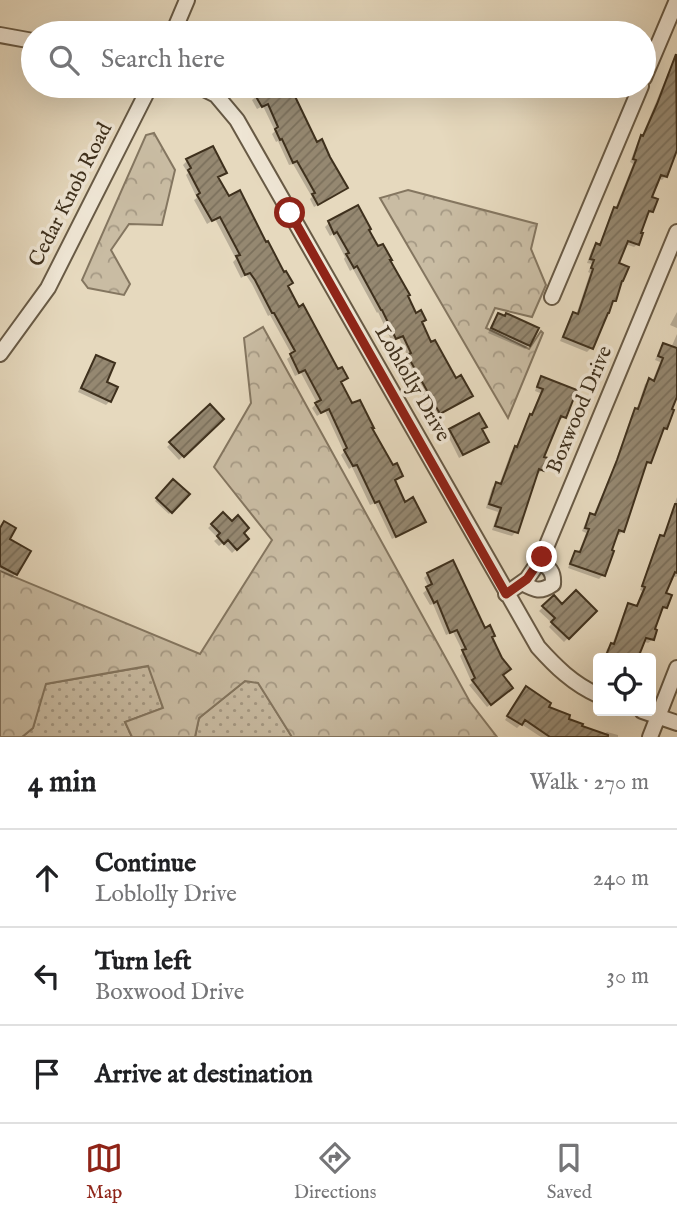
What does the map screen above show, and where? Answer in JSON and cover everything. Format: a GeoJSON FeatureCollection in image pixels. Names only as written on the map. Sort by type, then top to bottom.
{"type":"FeatureCollection","features":[{"type":"Feature","properties":{"kind":"street"},"geometry":{"type":"LineString","coordinates":[[178,21],[187,0]]}},
{"type":"Feature","properties":{"kind":"street"},"geometry":{"type":"LineString","coordinates":[[656,50],[677,0]]}},
{"type":"Feature","properties":{"kind":"street"},"geometry":{"type":"LineString","coordinates":[[0,35],[21,39]]}},
{"type":"Feature","properties":{"kind":"street","name":"Cedar Knob Road"},"geometry":{"type":"LineString","coordinates":[[0,354],[48,288],[144,98]]}},
{"type":"Feature","properties":{"kind":"street","name":"Loblolly Drive"},"geometry":{"type":"LineString","coordinates":[[219,98],[237,120],[538,647],[556,668],[593,693]]}},
{"type":"Feature","properties":{"kind":"street"},"geometry":{"type":"LineString","coordinates":[[552,297],[636,98]]}},
{"type":"Feature","properties":{"kind":"street","name":"Boxwood Drive"},"geometry":{"type":"LineString","coordinates":[[506,594],[527,579],[540,561],[677,232]]}},
{"type":"Feature","properties":{"kind":"street"},"geometry":{"type":"LineString","coordinates":[[522,583],[533,590],[544,590],[552,584],[554,576],[540,561]]}},
{"type":"Feature","properties":{"kind":"street"},"geometry":{"type":"LineString","coordinates":[[650,737],[677,668]]}},
{"type":"Feature","properties":{"kind":"street"},"geometry":{"type":"LineString","coordinates":[[657,716],[677,723]]}},
{"type":"Feature","properties":{"kind":"green space"},"geometry":{"type":"Polygon","coordinates":[[[154,133],[175,170],[162,225],[129,224],[111,250],[130,284],[124,295],[88,288],[82,280],[146,135],[154,133]]]}},
{"type":"Feature","properties":{"kind":"green space"},"geometry":{"type":"Polygon","coordinates":[[[408,190],[537,224],[531,249],[546,285],[532,317],[495,308],[486,328],[529,349],[541,331],[543,333],[508,418],[380,198],[408,190]]]}},
{"type":"Feature","properties":{"kind":"green space"},"geometry":{"type":"Polygon","coordinates":[[[263,327],[470,702],[497,737],[292,737],[258,683],[245,681],[199,718],[195,737],[132,737],[125,722],[163,708],[148,666],[46,684],[33,728],[22,737],[0,737],[0,571],[200,654],[272,540],[214,467],[251,403],[244,338],[263,327]]]}},
{"type":"Feature","properties":{"kind":"green space"},"geometry":{"type":"Polygon","coordinates":[[[149,666],[163,708],[125,722],[132,737],[22,737],[33,728],[45,684],[149,666]]]}},
{"type":"Feature","properties":{"kind":"green space"},"geometry":{"type":"Polygon","coordinates":[[[245,681],[258,682],[292,737],[195,737],[199,718],[245,681]]]}},
{"type":"Feature","properties":{"kind":"building"},"geometry":{"type":"Polygon","coordinates":[[[676,54],[677,150],[667,177],[661,175],[652,197],[658,199],[653,212],[649,211],[639,245],[628,241],[619,263],[629,267],[593,349],[563,337],[573,312],[578,314],[593,269],[594,260],[590,259],[596,243],[600,245],[614,207],[617,208],[636,160],[633,159],[641,135],[643,136],[657,104],[676,54]]]}},
{"type":"Feature","properties":{"kind":"building"},"geometry":{"type":"Polygon","coordinates":[[[257,98],[296,98],[317,142],[322,139],[348,188],[318,205],[312,194],[315,193],[297,161],[293,163],[282,139],[280,140],[275,129],[278,127],[268,104],[262,107],[257,98]]]}},
{"type":"Feature","properties":{"kind":"building"},"geometry":{"type":"Polygon","coordinates":[[[213,146],[227,173],[218,177],[229,196],[240,190],[266,242],[268,241],[284,272],[286,271],[293,283],[288,286],[299,307],[303,304],[338,369],[342,367],[348,378],[341,382],[352,403],[360,400],[393,465],[397,463],[403,476],[395,480],[405,502],[413,497],[426,522],[396,537],[379,501],[375,503],[357,465],[353,466],[344,450],[347,448],[329,409],[321,413],[315,403],[321,400],[305,370],[299,373],[290,354],[295,351],[255,280],[250,273],[245,275],[236,256],[240,255],[220,217],[212,221],[197,195],[200,193],[188,170],[191,168],[186,159],[213,146]]]}},
{"type":"Feature","properties":{"kind":"building"},"geometry":{"type":"Polygon","coordinates":[[[358,205],[378,246],[383,244],[392,260],[416,313],[421,310],[426,320],[422,322],[431,342],[435,340],[456,378],[461,375],[473,396],[440,414],[407,355],[411,353],[403,336],[396,339],[357,266],[354,268],[346,254],[349,253],[337,232],[334,234],[328,221],[358,205]]]}},
{"type":"Feature","properties":{"kind":"building"},"geometry":{"type":"Polygon","coordinates":[[[498,313],[505,316],[506,313],[539,328],[530,346],[491,328],[498,313]]]}},
{"type":"Feature","properties":{"kind":"building"},"geometry":{"type":"Polygon","coordinates":[[[663,343],[677,348],[677,397],[672,409],[674,410],[651,463],[647,462],[624,532],[619,530],[605,576],[570,564],[575,551],[580,552],[589,529],[585,528],[590,513],[595,515],[635,408],[638,409],[649,378],[654,381],[663,358],[658,356],[663,343]]]}},
{"type":"Feature","properties":{"kind":"building"},"geometry":{"type":"Polygon","coordinates":[[[96,355],[115,363],[107,382],[118,387],[111,402],[81,388],[96,355]]]}},
{"type":"Feature","properties":{"kind":"building"},"geometry":{"type":"Polygon","coordinates":[[[541,376],[577,390],[566,418],[561,416],[544,457],[548,458],[544,471],[539,469],[518,533],[495,526],[501,508],[489,504],[496,482],[501,484],[515,446],[517,447],[543,389],[537,387],[541,376]]]}},
{"type":"Feature","properties":{"kind":"building"},"geometry":{"type":"Polygon","coordinates":[[[210,404],[224,419],[184,457],[169,442],[210,404]]]}},
{"type":"Feature","properties":{"kind":"building"},"geometry":{"type":"Polygon","coordinates":[[[479,413],[487,427],[482,429],[489,442],[463,455],[449,429],[479,413]]]}},
{"type":"Feature","properties":{"kind":"building"},"geometry":{"type":"Polygon","coordinates":[[[173,479],[190,494],[172,513],[156,498],[173,479]]]}},
{"type":"Feature","properties":{"kind":"building"},"geometry":{"type":"Polygon","coordinates":[[[677,504],[677,573],[675,572],[666,593],[672,595],[667,608],[663,607],[654,640],[646,638],[640,653],[607,653],[611,643],[614,644],[628,603],[637,606],[660,535],[664,536],[677,504]]]}},
{"type":"Feature","properties":{"kind":"building"},"geometry":{"type":"Polygon","coordinates":[[[223,512],[232,521],[238,515],[249,528],[244,533],[249,539],[237,550],[228,540],[224,544],[217,536],[220,533],[211,524],[223,512]]]}},
{"type":"Feature","properties":{"kind":"building"},"geometry":{"type":"Polygon","coordinates":[[[4,521],[16,528],[10,539],[31,551],[17,575],[0,566],[0,528],[4,521]]]}},
{"type":"Feature","properties":{"kind":"building"},"geometry":{"type":"Polygon","coordinates":[[[453,560],[485,628],[490,625],[495,636],[492,637],[502,658],[511,669],[503,675],[513,688],[491,705],[472,680],[475,678],[462,650],[466,649],[457,630],[450,633],[437,601],[434,603],[426,587],[432,584],[427,573],[453,560]]]}},
{"type":"Feature","properties":{"kind":"building"},"geometry":{"type":"Polygon","coordinates":[[[576,590],[597,611],[569,639],[551,622],[555,618],[542,606],[554,595],[562,604],[576,590]]]}},
{"type":"Feature","properties":{"kind":"building"},"geometry":{"type":"Polygon","coordinates":[[[526,686],[551,703],[549,707],[570,715],[569,719],[608,737],[550,737],[525,720],[522,725],[507,716],[526,686]]]}},
{"type":"Feature","properties":{"kind":"route"},"geometry":{"type":"LineString","coordinates":[[290,213],[506,594],[527,579],[542,557]]}}]}
